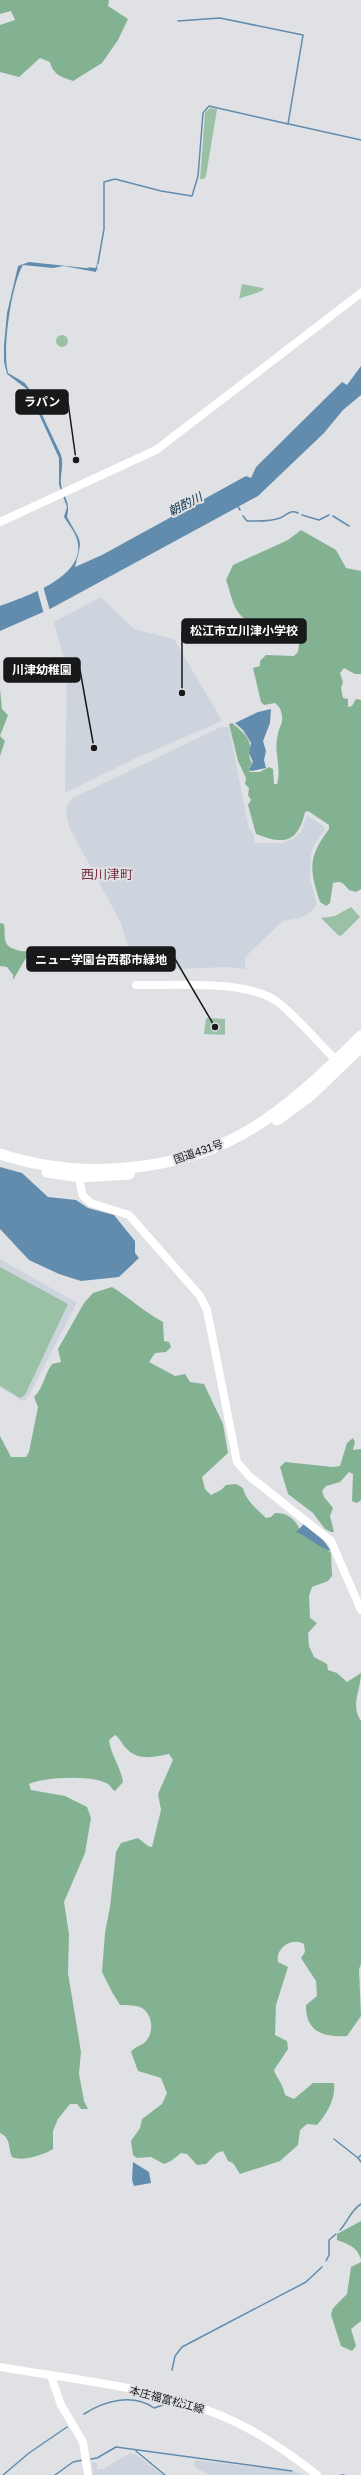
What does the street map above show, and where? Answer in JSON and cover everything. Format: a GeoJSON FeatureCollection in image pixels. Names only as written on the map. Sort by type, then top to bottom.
{"type":"FeatureCollection","features":[{"type":"Feature","properties":{"kind":"highway","name":"国道431号"},"geometry":{"type":"LineString","coordinates":[[339,1063],[361,1036]]}},
{"type":"Feature","properties":{"kind":"highway","name":"国道431号"},"geometry":{"type":"LineString","coordinates":[[0,1162],[36,1171],[81,1173],[137,1166],[193,1155],[214,1147],[264,1121],[361,1047]]}},
{"type":"Feature","properties":{"kind":"highway","name":"国道431号"},"geometry":{"type":"LineString","coordinates":[[0,1154],[37,1164],[81,1173]]}},
{"type":"Feature","properties":{"kind":"street"},"geometry":{"type":"LineString","coordinates":[[0,522],[156,450],[361,293]]}},
{"type":"Feature","properties":{"kind":"street"},"geometry":{"type":"LineString","coordinates":[[136,985],[242,987],[260,992],[279,1003],[339,1063]]}},
{"type":"Feature","properties":{"kind":"street"},"geometry":{"type":"LineString","coordinates":[[81,1173],[80,1191],[86,1200],[129,1215],[200,1296],[207,1310],[237,1462],[250,1476],[331,1541],[361,1610]]}},
{"type":"Feature","properties":{"kind":"street","name":"本庄福富松江線"},"geometry":{"type":"LineString","coordinates":[[0,2367],[132,2389],[208,2410],[261,2435],[317,2475]]}},
{"type":"Feature","properties":{"kind":"street"},"geometry":{"type":"LineString","coordinates":[[51,2376],[61,2405],[83,2442],[88,2475]]}},
{"type":"Feature","properties":{"kind":"shaded area"},"geometry":{"type":"Polygon","coordinates":[[[101,597],[134,629],[174,639],[222,721],[134,759],[65,793],[67,672],[54,622],[101,597]]]}},
{"type":"Feature","properties":{"kind":"shaded area"},"geometry":{"type":"Polygon","coordinates":[[[221,727],[229,727],[249,829],[254,834],[254,843],[283,843],[293,839],[301,832],[307,815],[326,828],[313,847],[311,854],[310,879],[317,904],[312,911],[300,918],[283,921],[245,957],[245,969],[226,967],[179,969],[138,967],[134,969],[121,923],[69,827],[66,813],[67,805],[73,798],[221,727]]]}},
{"type":"Feature","properties":{"kind":"shaded area"},"geometry":{"type":"Polygon","coordinates":[[[0,1259],[77,1303],[27,1399],[22,1401],[0,1387],[0,1259]]]}},
{"type":"Feature","properties":{"kind":"shaded area"},"geometry":{"type":"Polygon","coordinates":[[[130,2453],[138,2456],[163,2475],[93,2475],[92,2463],[97,2463],[97,2469],[103,2469],[130,2453]]]}},
{"type":"Feature","properties":{"kind":"shaded area"},"geometry":{"type":"Polygon","coordinates":[[[194,2460],[297,2472],[301,2475],[209,2475],[195,2467],[194,2460]]]}},
{"type":"Feature","properties":{"kind":"green space"},"geometry":{"type":"Polygon","coordinates":[[[0,0],[109,0],[108,6],[128,19],[118,40],[102,63],[73,81],[58,75],[53,70],[50,62],[40,58],[19,77],[0,72],[0,25],[15,20],[11,11],[0,14],[0,0]]]}},
{"type":"Feature","properties":{"kind":"green space"},"geometry":{"type":"Polygon","coordinates":[[[210,108],[217,109],[206,176],[204,179],[200,179],[205,113],[210,108]]]}},
{"type":"Feature","properties":{"kind":"green space"},"geometry":{"type":"Polygon","coordinates":[[[242,284],[263,288],[264,289],[239,299],[242,284]]]}},
{"type":"Feature","properties":{"kind":"green space"},"geometry":{"type":"Polygon","coordinates":[[[62,335],[66,337],[68,341],[66,345],[62,347],[58,345],[56,341],[58,337],[62,335]]]}},
{"type":"Feature","properties":{"kind":"green space"},"geometry":{"type":"Polygon","coordinates":[[[301,530],[336,550],[346,568],[361,571],[361,674],[355,674],[344,668],[340,673],[343,682],[341,688],[343,698],[348,699],[348,707],[352,706],[356,699],[361,700],[361,889],[356,892],[349,890],[340,882],[333,883],[330,903],[326,906],[320,902],[316,891],[312,864],[317,848],[329,829],[329,825],[308,811],[305,812],[298,830],[288,839],[274,840],[256,834],[248,805],[251,800],[248,795],[249,788],[245,784],[246,778],[238,761],[229,724],[232,723],[245,735],[249,741],[249,757],[252,763],[249,768],[250,772],[260,772],[269,767],[273,769],[274,784],[277,784],[279,772],[276,747],[278,732],[282,721],[282,714],[281,710],[275,703],[264,705],[261,702],[253,668],[260,666],[260,661],[266,655],[294,656],[298,652],[300,635],[285,628],[260,625],[244,619],[234,605],[226,580],[233,565],[288,540],[301,530]]]}},
{"type":"Feature","properties":{"kind":"green space"},"geometry":{"type":"Polygon","coordinates":[[[0,689],[2,709],[8,715],[0,736],[0,689]]]}},
{"type":"Feature","properties":{"kind":"green space"},"geometry":{"type":"Polygon","coordinates":[[[0,736],[5,741],[0,756],[0,736]]]}},
{"type":"Feature","properties":{"kind":"green space"},"geometry":{"type":"Polygon","coordinates":[[[351,907],[360,917],[341,936],[338,935],[321,918],[335,916],[351,907]]]}},
{"type":"Feature","properties":{"kind":"green space"},"geometry":{"type":"Polygon","coordinates":[[[0,923],[4,924],[5,941],[8,946],[21,951],[39,952],[41,961],[26,958],[13,980],[13,975],[7,967],[0,966],[0,923]]]}},
{"type":"Feature","properties":{"kind":"green space"},"geometry":{"type":"Polygon","coordinates":[[[206,1018],[225,1019],[225,1035],[204,1034],[206,1018]]]}},
{"type":"Feature","properties":{"kind":"green space"},"geometry":{"type":"Polygon","coordinates":[[[0,1267],[68,1304],[25,1395],[20,1398],[0,1386],[0,1267]]]}},
{"type":"Feature","properties":{"kind":"green space"},"geometry":{"type":"Polygon","coordinates":[[[112,1287],[163,1322],[164,1341],[169,1342],[171,1347],[166,1352],[155,1353],[149,1362],[175,1376],[185,1374],[190,1382],[204,1384],[223,1424],[228,1453],[202,1477],[205,1489],[211,1495],[221,1490],[226,1485],[236,1484],[243,1488],[249,1501],[266,1518],[271,1517],[275,1513],[287,1515],[297,1523],[300,1531],[325,1547],[331,1553],[332,1576],[328,1581],[312,1587],[309,1596],[310,1618],[317,1623],[308,1633],[309,1646],[314,1657],[327,1664],[328,1670],[337,1673],[347,1682],[361,1673],[356,1709],[361,1721],[361,1964],[359,1969],[361,2016],[347,2036],[331,2036],[312,2027],[307,2014],[306,2005],[317,1996],[316,1981],[301,1958],[305,1952],[304,1944],[294,1942],[285,1945],[282,1948],[279,1952],[278,1962],[288,1967],[276,2005],[275,2035],[287,2041],[288,2049],[274,2070],[283,2087],[285,2095],[294,2099],[313,2083],[334,2083],[334,2094],[330,2106],[321,2121],[317,2125],[307,2124],[300,2130],[298,2145],[280,2161],[240,2174],[233,2163],[228,2161],[223,2151],[217,2153],[206,2164],[197,2165],[187,2154],[181,2153],[171,2161],[164,2164],[151,2157],[137,2158],[133,2155],[131,2141],[140,2128],[142,2119],[162,2104],[167,2093],[161,2078],[138,2071],[131,2052],[134,2048],[144,2043],[149,2037],[151,2028],[150,2019],[146,2011],[142,2008],[120,2005],[112,1992],[102,1972],[105,1933],[110,1907],[116,1852],[121,1843],[138,1838],[148,1846],[152,1847],[161,1810],[158,1794],[173,1760],[169,1754],[141,1757],[131,1753],[115,1735],[109,1740],[110,1746],[123,1782],[115,1791],[109,1785],[99,1780],[79,1778],[56,1778],[29,1784],[31,1790],[65,1796],[87,1807],[91,1818],[85,1853],[64,1902],[69,1934],[68,1973],[81,2052],[79,2074],[84,2101],[88,2109],[81,2109],[77,2104],[70,2104],[58,2119],[53,2131],[53,2149],[33,2157],[21,2159],[12,2157],[8,2140],[0,2133],[0,1436],[11,1457],[26,1457],[29,1452],[38,1407],[34,1397],[40,1389],[52,1364],[61,1362],[58,1349],[84,1303],[93,1293],[112,1287]]]}},
{"type":"Feature","properties":{"kind":"green space"},"geometry":{"type":"Polygon","coordinates":[[[353,1438],[355,1442],[353,1450],[361,1449],[361,1500],[357,1503],[352,1501],[353,1474],[349,1472],[340,1482],[326,1486],[322,1491],[324,1497],[333,1508],[330,1516],[334,1532],[331,1532],[325,1529],[313,1513],[288,1494],[280,1467],[285,1462],[333,1467],[340,1466],[347,1443],[353,1438]]]}},
{"type":"Feature","properties":{"kind":"green space"},"geometry":{"type":"Polygon","coordinates":[[[361,2221],[361,2260],[355,2249],[337,2240],[337,2234],[361,2221]]]}},
{"type":"Feature","properties":{"kind":"green space"},"geometry":{"type":"Polygon","coordinates":[[[361,2262],[361,2321],[351,2329],[356,2346],[352,2351],[341,2346],[331,2315],[333,2308],[347,2294],[351,2267],[361,2262]]]}},
{"type":"Feature","properties":{"kind":"water"},"geometry":{"type":"Polygon","coordinates":[[[29,262],[95,269],[98,262],[96,272],[64,266],[53,268],[23,265],[11,302],[7,334],[6,363],[8,373],[25,383],[32,393],[61,455],[61,484],[68,507],[67,517],[80,541],[75,567],[102,555],[246,476],[251,478],[256,467],[342,382],[347,385],[361,366],[361,395],[343,410],[324,433],[258,496],[50,609],[0,631],[0,606],[37,591],[62,576],[71,567],[77,556],[78,544],[76,537],[64,517],[67,507],[59,485],[59,458],[28,390],[7,374],[4,362],[7,313],[18,266],[29,262]]]}},
{"type":"Feature","properties":{"kind":"water"},"geometry":{"type":"Polygon","coordinates":[[[271,709],[270,723],[263,741],[266,751],[264,760],[266,768],[251,771],[249,769],[253,762],[249,753],[251,743],[243,730],[235,723],[258,712],[271,709]]]}},
{"type":"Feature","properties":{"kind":"water"},"geometry":{"type":"Polygon","coordinates":[[[0,1167],[22,1173],[48,1197],[76,1200],[88,1208],[114,1215],[135,1241],[135,1253],[139,1258],[119,1277],[81,1281],[59,1274],[29,1260],[0,1229],[0,1167]]]}},
{"type":"Feature","properties":{"kind":"water"},"geometry":{"type":"Polygon","coordinates":[[[304,1524],[321,1537],[331,1551],[321,1547],[296,1532],[304,1524]]]}},
{"type":"Feature","properties":{"kind":"water"},"geometry":{"type":"Polygon","coordinates":[[[133,2162],[149,2172],[151,2183],[134,2186],[132,2180],[133,2162]]]}},
{"type":"Feature","properties":{"kind":"pier"},"geometry":{"type":"Polygon","coordinates":[[[43,586],[50,611],[44,614],[37,589],[43,586]]]}},
{"type":"Feature","properties":{"kind":"waterway"},"geometry":{"type":"LineString","coordinates":[[98,263],[104,229],[104,182],[115,179],[161,191],[192,196],[198,176],[203,113],[209,106],[288,124],[303,35],[220,18],[178,21]]}},
{"type":"Feature","properties":{"kind":"waterway"},"geometry":{"type":"LineString","coordinates":[[289,124],[361,140]]}},
{"type":"Feature","properties":{"kind":"waterway"},"geometry":{"type":"LineString","coordinates":[[89,268],[97,269]]}},
{"type":"Feature","properties":{"kind":"waterway"},"geometry":{"type":"LineString","coordinates":[[237,505],[240,510]]}},
{"type":"Feature","properties":{"kind":"waterway"},"geometry":{"type":"LineString","coordinates":[[243,516],[247,521],[264,521],[280,518],[291,512],[298,513]]}},
{"type":"Feature","properties":{"kind":"waterway"},"geometry":{"type":"LineString","coordinates":[[302,515],[319,520],[329,515]]}},
{"type":"Feature","properties":{"kind":"waterway"},"geometry":{"type":"LineString","coordinates":[[333,516],[349,526]]}},
{"type":"Feature","properties":{"kind":"waterway"},"geometry":{"type":"LineString","coordinates":[[334,2139],[358,2158]]}},
{"type":"Feature","properties":{"kind":"waterway"},"geometry":{"type":"LineString","coordinates":[[361,2155],[358,2158],[361,2162]]}},
{"type":"Feature","properties":{"kind":"waterway"},"geometry":{"type":"LineString","coordinates":[[340,2230],[354,2210],[361,2204]]}},
{"type":"Feature","properties":{"kind":"waterway"},"geometry":{"type":"LineString","coordinates":[[326,2261],[329,2255],[329,2240],[336,2234]]}},
{"type":"Feature","properties":{"kind":"waterway"},"geometry":{"type":"LineString","coordinates":[[172,2370],[175,2356],[182,2347],[306,2282],[322,2267]]}},
{"type":"Feature","properties":{"kind":"waterway"},"geometry":{"type":"LineString","coordinates":[[84,2414],[100,2405],[118,2400],[137,2401],[154,2408],[169,2403]]}},
{"type":"Feature","properties":{"kind":"waterway"},"geometry":{"type":"LineString","coordinates":[[3,2475],[29,2453],[67,2427]]}},
{"type":"Feature","properties":{"kind":"waterway"},"geometry":{"type":"LineString","coordinates":[[91,2459],[97,2458],[116,2447],[292,2471]]}},
{"type":"Feature","properties":{"kind":"waterway"},"geometry":{"type":"LineString","coordinates":[[136,2451],[165,2475]]}},
{"type":"Feature","properties":{"kind":"waterway"},"geometry":{"type":"LineString","coordinates":[[55,2475],[73,2462],[83,2460]]}},
{"type":"Feature","properties":{"kind":"place","name":"ラパン"},"geometry":{"type":"Point","coordinates":[76,460]}},
{"type":"Feature","properties":{"kind":"place","name":"松江市立川津小学校"},"geometry":{"type":"Point","coordinates":[182,693]}},
{"type":"Feature","properties":{"kind":"place","name":"川津幼稚園"},"geometry":{"type":"Point","coordinates":[94,748]}},
{"type":"Feature","properties":{"kind":"place","name":"ニュー学園台西都市緑地"},"geometry":{"type":"Point","coordinates":[215,1027]}},
{"type":"Feature","properties":{"kind":"district","name":"西川津町"},"geometry":{"type":"Point","coordinates":[107,874]}},
{"type":"Feature","properties":{"kind":"water label","name":"朝酌川"},"geometry":{"type":"Point","coordinates":[185,504]}}]}
